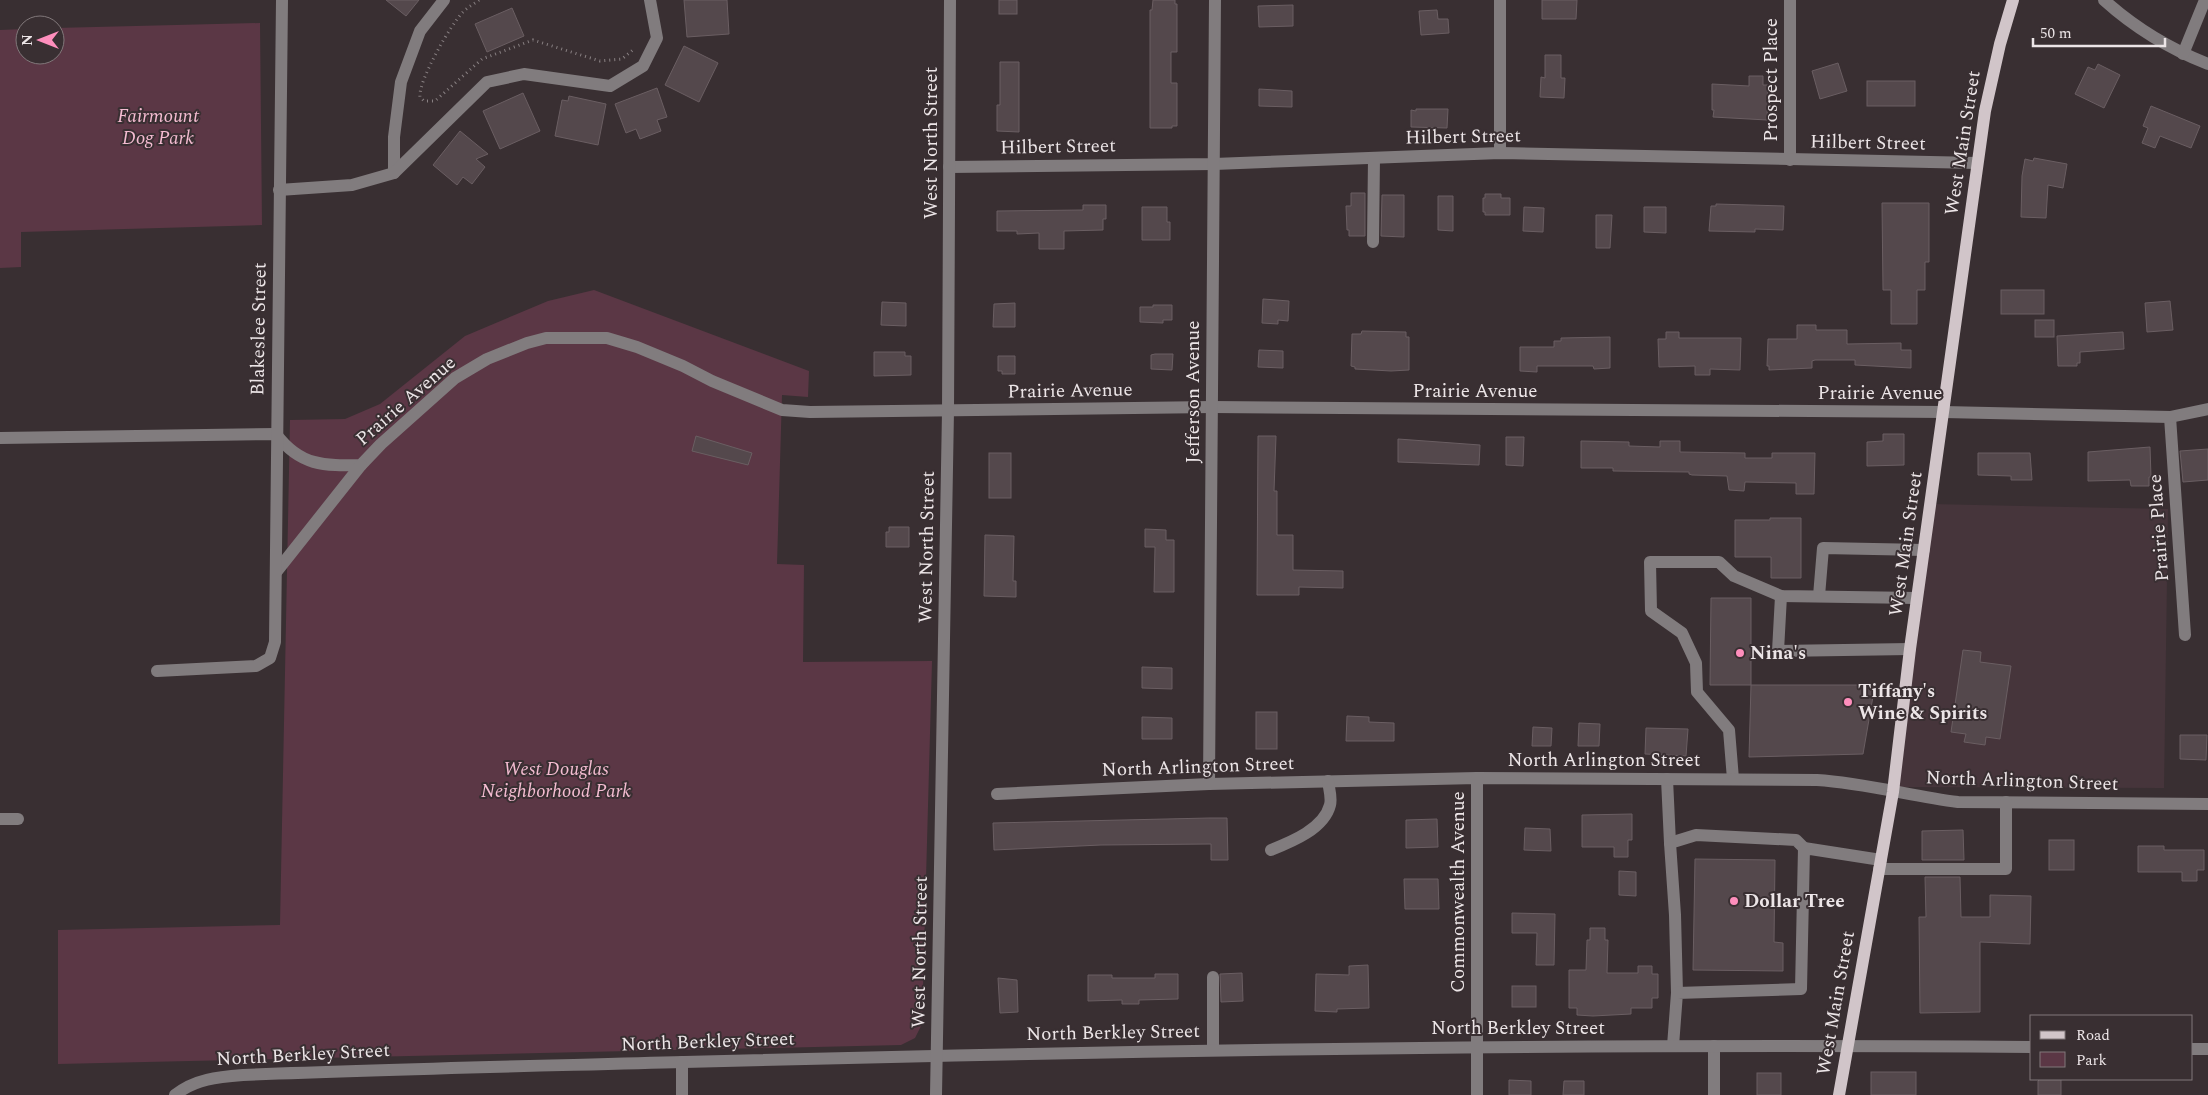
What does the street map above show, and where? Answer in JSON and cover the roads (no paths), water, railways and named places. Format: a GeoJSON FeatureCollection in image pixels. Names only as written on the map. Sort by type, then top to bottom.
{"type":"FeatureCollection","features":[{"type":"Feature","properties":{"kind":"main road","name":"West Main Street"},"geometry":{"type":"LineString","coordinates":[[1838,1095],[1893,792],[1910,649],[1977,163],[1992,72],[2013,0]]}},
{"type":"Feature","properties":{"kind":"street","name":"Blakeslee Street"},"geometry":{"type":"LineString","coordinates":[[157,671],[256,666],[270,658],[276,634],[276,434],[282,0]]}},
{"type":"Feature","properties":{"kind":"street"},"geometry":{"type":"LineString","coordinates":[[394,173],[394,136],[401,82],[420,32],[444,0]]}},
{"type":"Feature","properties":{"kind":"street"},"geometry":{"type":"LineString","coordinates":[[279,190],[352,185],[394,173],[486,82],[524,74],[610,86],[643,66],[657,38],[650,0]]}},
{"type":"Feature","properties":{"kind":"street","name":"West North Street"},"geometry":{"type":"LineString","coordinates":[[936,1095],[948,411],[950,0]]}},
{"type":"Feature","properties":{"kind":"street","name":"Jefferson Avenue"},"geometry":{"type":"LineString","coordinates":[[1209,784],[1215,0]]}},
{"type":"Feature","properties":{"kind":"street"},"geometry":{"type":"LineString","coordinates":[[1500,0],[1500,153]]}},
{"type":"Feature","properties":{"kind":"street","name":"Prospect Place"},"geometry":{"type":"LineString","coordinates":[[1790,0],[1790,160]]}},
{"type":"Feature","properties":{"kind":"street"},"geometry":{"type":"LineString","coordinates":[[2104,0],[2130,22],[2183,54],[2208,64]]}},
{"type":"Feature","properties":{"kind":"street"},"geometry":{"type":"LineString","coordinates":[[2183,54],[2206,0]]}},
{"type":"Feature","properties":{"kind":"street","name":"Hilbert Street"},"geometry":{"type":"LineString","coordinates":[[949,167],[1214,164],[1500,153],[1977,163]]}},
{"type":"Feature","properties":{"kind":"street"},"geometry":{"type":"LineString","coordinates":[[1373,242],[1374,158]]}},
{"type":"Feature","properties":{"kind":"street","name":"Prairie Avenue"},"geometry":{"type":"LineString","coordinates":[[276,434],[292,452],[316,464],[334,466],[362,465],[381,444],[455,378],[487,359],[527,343],[546,338],[607,338],[637,347],[782,410],[810,412],[1212,408],[1944,412],[2170,417],[2208,409]]}},
{"type":"Feature","properties":{"kind":"street","name":"Prairie Place"},"geometry":{"type":"LineString","coordinates":[[2170,417],[2185,636]]}},
{"type":"Feature","properties":{"kind":"street"},"geometry":{"type":"LineString","coordinates":[[0,438],[276,434]]}},
{"type":"Feature","properties":{"kind":"street"},"geometry":{"type":"LineString","coordinates":[[277,571],[362,465]]}},
{"type":"Feature","properties":{"kind":"street"},"geometry":{"type":"LineString","coordinates":[[1819,596],[1822,548],[1924,550]]}},
{"type":"Feature","properties":{"kind":"street"},"geometry":{"type":"LineString","coordinates":[[1733,779],[1729,730],[1697,692],[1696,663],[1693,655],[1682,633],[1651,611],[1650,562],[1719,562],[1734,576],[1781,596],[1917,598]]}},
{"type":"Feature","properties":{"kind":"street"},"geometry":{"type":"LineString","coordinates":[[1781,596],[1778,651],[1910,649]]}},
{"type":"Feature","properties":{"kind":"street","name":"North Arlington Street"},"geometry":{"type":"LineString","coordinates":[[998,794],[1209,784],[1328,781],[1477,778],[1733,779],[1849,782],[1893,792],[1958,802],[2208,804]]}},
{"type":"Feature","properties":{"kind":"street","name":"Commonwealth Avenue"},"geometry":{"type":"LineString","coordinates":[[1476,1095],[1477,778]]}},
{"type":"Feature","properties":{"kind":"street"},"geometry":{"type":"LineString","coordinates":[[1668,779],[1677,993],[1673,1046]]}},
{"type":"Feature","properties":{"kind":"street"},"geometry":{"type":"LineString","coordinates":[[1271,850],[1292,841],[1320,822],[1330,807],[1328,781]]}},
{"type":"Feature","properties":{"kind":"street"},"geometry":{"type":"LineString","coordinates":[[1670,843],[1696,835],[1796,840],[1804,848],[1880,865],[2006,869],[2006,802]]}},
{"type":"Feature","properties":{"kind":"street"},"geometry":{"type":"LineString","coordinates":[[0,819],[18,819]]}},
{"type":"Feature","properties":{"kind":"street"},"geometry":{"type":"LineString","coordinates":[[1677,993],[1801,989],[1804,848]]}},
{"type":"Feature","properties":{"kind":"street"},"geometry":{"type":"LineString","coordinates":[[1213,977],[1213,1050]]}},
{"type":"Feature","properties":{"kind":"street","name":"North Berkley Street"},"geometry":{"type":"LineString","coordinates":[[174,1095],[196,1083],[214,1077],[243,1075],[937,1054],[1477,1046],[1848,1045],[2030,1047]]}},
{"type":"Feature","properties":{"kind":"street"},"geometry":{"type":"LineString","coordinates":[[1714,1046],[1714,1095]]}},
{"type":"Feature","properties":{"kind":"street"},"geometry":{"type":"LineString","coordinates":[[2193,1049],[2208,1049]]}},
{"type":"Feature","properties":{"kind":"street"},"geometry":{"type":"LineString","coordinates":[[682,1062],[682,1095]]}},
{"type":"Feature","properties":{"kind":"place","name":"Nina's"},"geometry":{"type":"Point","coordinates":[1740,653]}},
{"type":"Feature","properties":{"kind":"place","name":"Tiffany's Wine & Spirits"},"geometry":{"type":"Point","coordinates":[1848,702]}},
{"type":"Feature","properties":{"kind":"place","name":"Dollar Tree"},"geometry":{"type":"Point","coordinates":[1734,901]}},
{"type":"Feature","properties":{"kind":"park label","name":"Fairmount Dog Park"},"geometry":{"type":"Point","coordinates":[158,127]}},
{"type":"Feature","properties":{"kind":"park label","name":"West Douglas Neighborhood Park"},"geometry":{"type":"Point","coordinates":[556,780]}}]}
